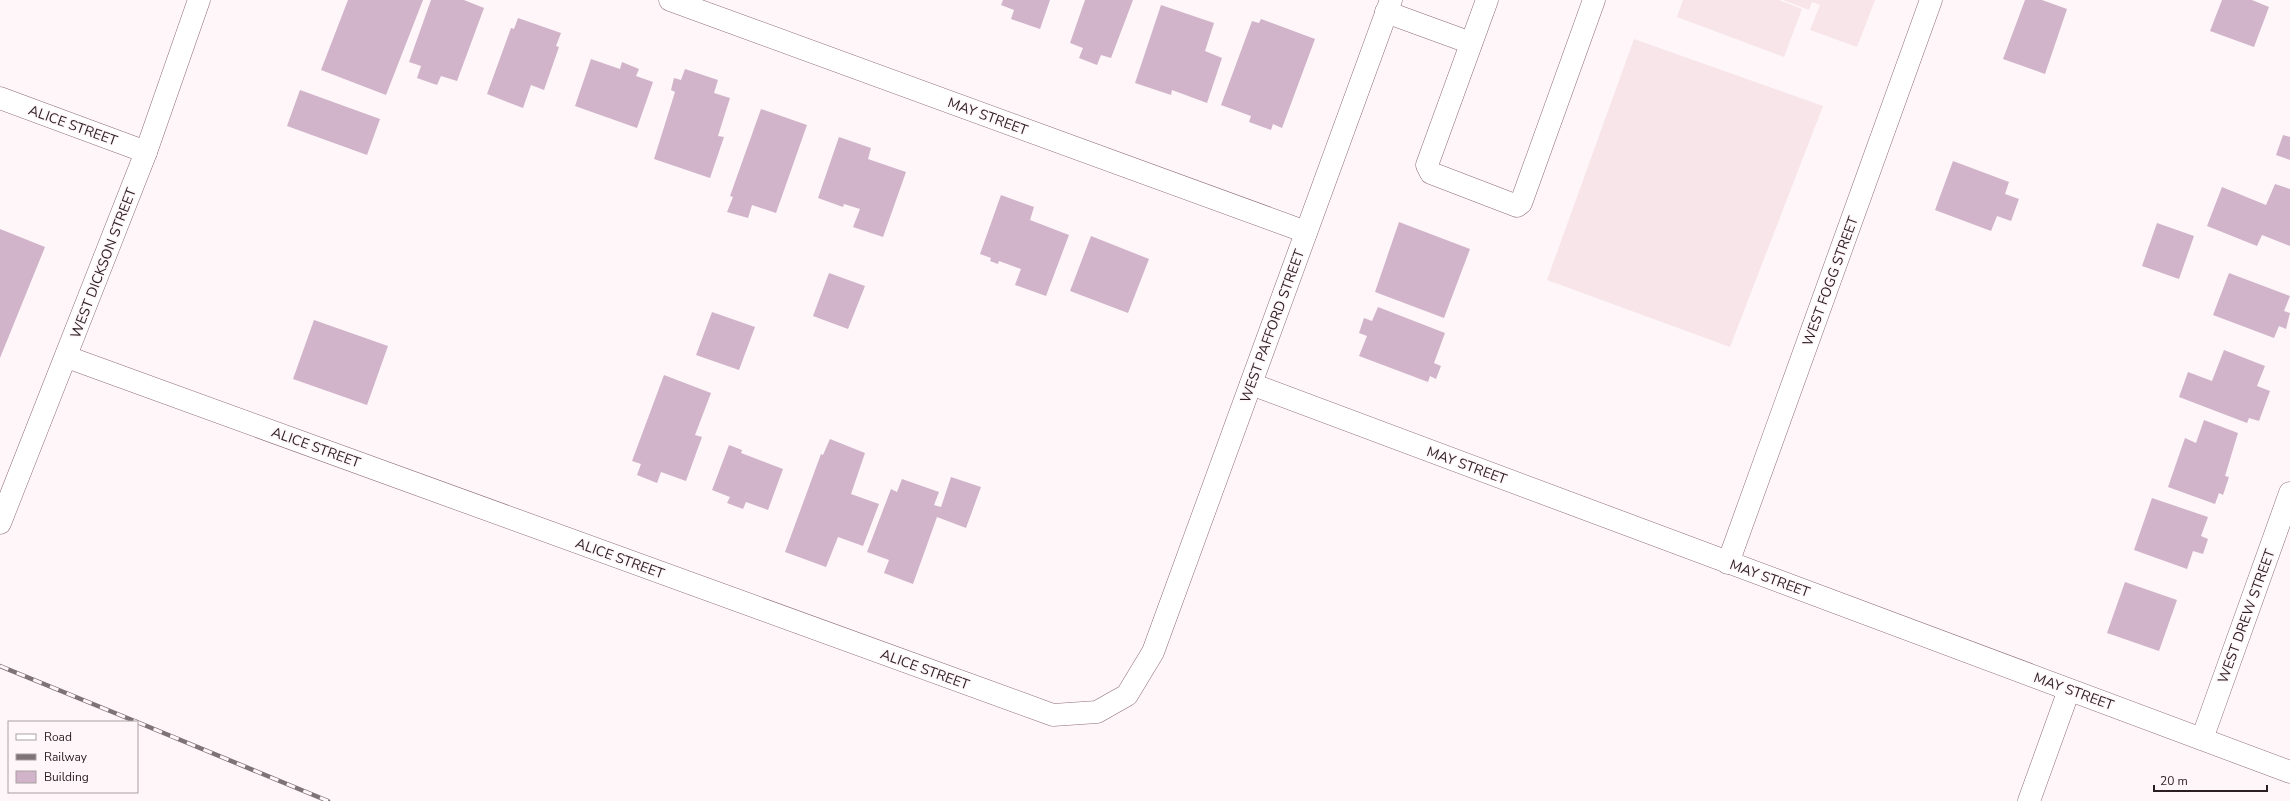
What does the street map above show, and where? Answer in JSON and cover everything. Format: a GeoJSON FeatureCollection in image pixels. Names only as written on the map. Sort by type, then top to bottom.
{"type":"FeatureCollection","features":[{"type":"Feature","properties":{"kind":"street","name":"WEST DICKSON STREET"},"geometry":{"type":"LineString","coordinates":[[0,523],[67,357],[146,152],[199,0]]}},
{"type":"Feature","properties":{"kind":"street","name":"MAY STREET"},"geometry":{"type":"LineString","coordinates":[[670,0],[1306,232]]}},
{"type":"Feature","properties":{"kind":"street"},"geometry":{"type":"LineString","coordinates":[[1487,0],[1427,165],[1431,173],[1517,206],[1521,203],[1594,0]]}},
{"type":"Feature","properties":{"kind":"street","name":"WEST FOGG STREET"},"geometry":{"type":"LineString","coordinates":[[1728,563],[1931,0]]}},
{"type":"Feature","properties":{"kind":"street","name":"WEST PAFFORD STREET"},"geometry":{"type":"LineString","coordinates":[[1153,652],[1388,6]]}},
{"type":"Feature","properties":{"kind":"street"},"geometry":{"type":"LineString","coordinates":[[1388,6],[1471,43]]}},
{"type":"Feature","properties":{"kind":"street","name":"ALICE STREET"},"geometry":{"type":"LineString","coordinates":[[0,98],[146,152]]}},
{"type":"Feature","properties":{"kind":"street","name":"ALICE STREET"},"geometry":{"type":"LineString","coordinates":[[67,357],[1053,715],[1097,712],[1127,695],[1153,652]]}},
{"type":"Feature","properties":{"kind":"street","name":"MAY STREET"},"geometry":{"type":"LineString","coordinates":[[1251,384],[2290,772]]}},
{"type":"Feature","properties":{"kind":"street","name":"WEST DREW STREET"},"geometry":{"type":"LineString","coordinates":[[2202,739],[2290,493]]}},
{"type":"Feature","properties":{"kind":"street"},"geometry":{"type":"LineString","coordinates":[[2029,801],[2069,690]]}},
{"type":"Feature","properties":{"kind":"shaded area"},"geometry":{"type":"Polygon","coordinates":[[[1683,0],[1779,0],[1802,9],[1784,57],[1677,17],[1683,0]]]}},
{"type":"Feature","properties":{"kind":"shaded area"},"geometry":{"type":"Polygon","coordinates":[[[1783,0],[1875,0],[1857,47],[1810,30],[1820,5],[1812,2],[1809,10],[1783,0]]]}},
{"type":"Feature","properties":{"kind":"shaded area"},"geometry":{"type":"Polygon","coordinates":[[[1634,39],[1823,106],[1730,347],[1547,280],[1634,39]]]}},
{"type":"Feature","properties":{"kind":"building"},"geometry":{"type":"Polygon","coordinates":[[[348,0],[423,0],[386,95],[321,70],[348,0]]]}},
{"type":"Feature","properties":{"kind":"building"},"geometry":{"type":"Polygon","coordinates":[[[431,0],[464,0],[484,8],[457,81],[441,76],[437,85],[417,78],[421,66],[409,62],[431,0]]]}},
{"type":"Feature","properties":{"kind":"building"},"geometry":{"type":"Polygon","coordinates":[[[1003,0],[1050,0],[1040,29],[1011,19],[1014,10],[1001,5],[1003,0]]]}},
{"type":"Feature","properties":{"kind":"building"},"geometry":{"type":"Polygon","coordinates":[[[1085,0],[1133,0],[1111,58],[1101,55],[1097,65],[1079,58],[1083,48],[1070,43],[1085,0]]]}},
{"type":"Feature","properties":{"kind":"building"},"geometry":{"type":"Polygon","coordinates":[[[2025,0],[2042,0],[2067,9],[2045,74],[2003,59],[2025,0]]]}},
{"type":"Feature","properties":{"kind":"building"},"geometry":{"type":"Polygon","coordinates":[[[2222,0],[2252,0],[2269,7],[2254,47],[2210,31],[2222,0]]]}},
{"type":"Feature","properties":{"kind":"building"},"geometry":{"type":"Polygon","coordinates":[[[1161,5],[1214,23],[1205,51],[1222,58],[1207,103],[1172,90],[1171,95],[1135,83],[1161,5]]]}},
{"type":"Feature","properties":{"kind":"building"},"geometry":{"type":"Polygon","coordinates":[[[518,18],[561,33],[556,46],[559,47],[544,90],[531,85],[523,108],[487,94],[511,28],[514,29],[518,18]]]}},
{"type":"Feature","properties":{"kind":"building"},"geometry":{"type":"Polygon","coordinates":[[[1261,19],[1315,39],[1282,128],[1273,124],[1271,130],[1249,122],[1251,116],[1221,105],[1252,21],[1259,23],[1261,19]]]}},
{"type":"Feature","properties":{"kind":"building"},"geometry":{"type":"Polygon","coordinates":[[[591,59],[620,69],[622,62],[639,69],[636,76],[653,82],[637,128],[575,106],[591,59]]]}},
{"type":"Feature","properties":{"kind":"building"},"geometry":{"type":"Polygon","coordinates":[[[685,69],[718,80],[714,93],[730,98],[718,136],[724,137],[710,178],[654,159],[675,92],[671,90],[674,78],[681,80],[685,69]]]}},
{"type":"Feature","properties":{"kind":"building"},"geometry":{"type":"Polygon","coordinates":[[[300,90],[380,119],[367,155],[287,126],[300,90]]]}},
{"type":"Feature","properties":{"kind":"building"},"geometry":{"type":"Polygon","coordinates":[[[761,109],[807,125],[776,213],[752,205],[748,218],[727,212],[733,197],[730,196],[761,109]]]}},
{"type":"Feature","properties":{"kind":"building"},"geometry":{"type":"Polygon","coordinates":[[[2283,135],[2290,137],[2290,160],[2276,155],[2283,135]]]}},
{"type":"Feature","properties":{"kind":"building"},"geometry":{"type":"Polygon","coordinates":[[[839,137],[871,148],[868,159],[906,172],[883,237],[853,227],[860,209],[844,204],[843,207],[818,198],[839,137]]]}},
{"type":"Feature","properties":{"kind":"building"},"geometry":{"type":"Polygon","coordinates":[[[1953,161],[2009,182],[2005,194],[2019,199],[2011,221],[1997,216],[1991,231],[1935,210],[1953,161]]]}},
{"type":"Feature","properties":{"kind":"building"},"geometry":{"type":"Polygon","coordinates":[[[2275,184],[2290,189],[2290,246],[2262,235],[2257,246],[2207,226],[2222,187],[2266,205],[2275,184]]]}},
{"type":"Feature","properties":{"kind":"building"},"geometry":{"type":"Polygon","coordinates":[[[1001,195],[1034,207],[1030,220],[1069,235],[1046,296],[1015,285],[1021,269],[999,261],[998,264],[990,261],[991,258],[980,254],[1001,195]]]}},
{"type":"Feature","properties":{"kind":"building"},"geometry":{"type":"Polygon","coordinates":[[[1399,222],[1470,249],[1444,318],[1375,292],[1399,222]]]}},
{"type":"Feature","properties":{"kind":"building"},"geometry":{"type":"Polygon","coordinates":[[[2157,223],[2194,236],[2179,279],[2142,266],[2157,223]]]}},
{"type":"Feature","properties":{"kind":"building"},"geometry":{"type":"Polygon","coordinates":[[[0,229],[45,247],[0,358],[0,229]]]}},
{"type":"Feature","properties":{"kind":"building"},"geometry":{"type":"Polygon","coordinates":[[[1091,236],[1149,259],[1128,313],[1070,291],[1091,236]]]}},
{"type":"Feature","properties":{"kind":"building"},"geometry":{"type":"Polygon","coordinates":[[[829,273],[865,286],[848,329],[813,316],[829,273]]]}},
{"type":"Feature","properties":{"kind":"building"},"geometry":{"type":"Polygon","coordinates":[[[2229,273],[2290,296],[2284,311],[2290,313],[2286,329],[2279,326],[2274,338],[2213,315],[2229,273]]]}},
{"type":"Feature","properties":{"kind":"building"},"geometry":{"type":"Polygon","coordinates":[[[1378,307],[1445,333],[1434,363],[1441,366],[1436,379],[1430,376],[1428,382],[1359,356],[1367,336],[1359,333],[1364,318],[1372,321],[1378,307]]]}},
{"type":"Feature","properties":{"kind":"building"},"geometry":{"type":"Polygon","coordinates":[[[712,312],[755,327],[739,370],[696,355],[712,312]]]}},
{"type":"Feature","properties":{"kind":"building"},"geometry":{"type":"Polygon","coordinates":[[[314,320],[388,346],[367,405],[293,379],[314,320]]]}},
{"type":"Feature","properties":{"kind":"building"},"geometry":{"type":"Polygon","coordinates":[[[2224,350],[2265,366],[2257,386],[2270,391],[2259,421],[2249,418],[2247,423],[2179,397],[2188,372],[2212,381],[2224,350]]]}},
{"type":"Feature","properties":{"kind":"building"},"geometry":{"type":"Polygon","coordinates":[[[664,375],[711,393],[695,435],[702,437],[686,481],[661,472],[657,483],[637,475],[641,464],[632,461],[664,375]]]}},
{"type":"Feature","properties":{"kind":"building"},"geometry":{"type":"Polygon","coordinates":[[[2204,420],[2238,433],[2225,476],[2229,477],[2223,495],[2219,493],[2215,504],[2168,487],[2185,438],[2196,443],[2204,420]]]}},
{"type":"Feature","properties":{"kind":"building"},"geometry":{"type":"Polygon","coordinates":[[[830,439],[865,453],[851,494],[879,504],[863,546],[838,537],[826,567],[785,552],[821,454],[823,455],[830,439]]]}},
{"type":"Feature","properties":{"kind":"building"},"geometry":{"type":"Polygon","coordinates":[[[729,445],[742,450],[741,453],[783,469],[768,510],[746,502],[743,509],[727,503],[730,497],[712,490],[729,445]]]}},
{"type":"Feature","properties":{"kind":"building"},"geometry":{"type":"Polygon","coordinates":[[[951,477],[981,487],[966,528],[937,517],[913,584],[884,573],[889,560],[867,552],[891,489],[897,492],[902,479],[939,492],[934,505],[941,507],[951,477]]]}},
{"type":"Feature","properties":{"kind":"building"},"geometry":{"type":"Polygon","coordinates":[[[2152,498],[2208,517],[2201,536],[2208,539],[2203,554],[2193,551],[2187,569],[2134,550],[2152,498]]]}},
{"type":"Feature","properties":{"kind":"building"},"geometry":{"type":"Polygon","coordinates":[[[2125,582],[2177,600],[2159,651],[2107,633],[2125,582]]]}},
{"type":"Feature","properties":{"kind":"railway"},"geometry":{"type":"LineString","coordinates":[[0,666],[135,721]]}},
{"type":"Feature","properties":{"kind":"railway"},"geometry":{"type":"LineString","coordinates":[[138,722],[328,801]]}}]}
